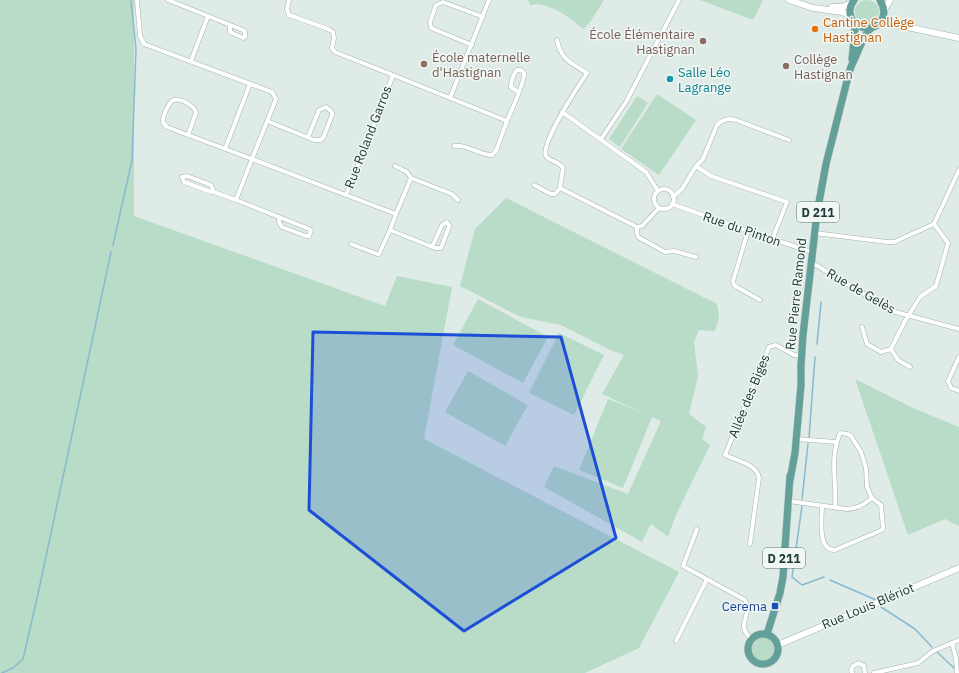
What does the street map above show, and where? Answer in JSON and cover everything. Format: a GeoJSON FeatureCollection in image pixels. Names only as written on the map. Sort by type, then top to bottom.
{"type":"FeatureCollection","features":[{"type":"Feature","properties":{"kind":"main road"},"geometry":{"type":"LineString","coordinates":[[852,19],[861,27],[871,28],[882,16],[882,4],[880,0]]}},
{"type":"Feature","properties":{"kind":"main road","name":"Rue Pierre Ramond"},"geometry":{"type":"LineString","coordinates":[[767,634],[780,593],[783,577],[789,501],[790,452],[796,392],[802,356],[812,252],[826,164],[852,62],[855,31],[850,12],[854,1]]}},
{"type":"Feature","properties":{"kind":"main road","name":"Rue Pierre Ramond"},"geometry":{"type":"LineString","coordinates":[[852,62],[858,52],[864,36],[871,28]]}},
{"type":"Feature","properties":{"kind":"main road","name":"Rue Pierre Ramond"},"geometry":{"type":"LineString","coordinates":[[790,480],[796,439],[801,385],[801,365]]}},
{"type":"Feature","properties":{"kind":"main road"},"geometry":{"type":"LineString","coordinates":[[758,634],[767,634],[772,637],[778,645],[777,655],[767,668],[750,659],[747,649],[751,639],[758,634]]}},
{"type":"Feature","properties":{"kind":"street"},"geometry":{"type":"LineString","coordinates":[[137,0],[140,36],[144,44],[272,92],[275,95],[276,99],[236,200]]}},
{"type":"Feature","properties":{"kind":"street"},"geometry":{"type":"LineString","coordinates":[[168,0],[230,26]]}},
{"type":"Feature","properties":{"kind":"street"},"geometry":{"type":"LineString","coordinates":[[179,5],[180,0]]}},
{"type":"Feature","properties":{"kind":"street"},"geometry":{"type":"LineString","coordinates":[[289,0],[287,9],[290,15],[333,32],[334,38],[332,48],[334,52],[392,75]]}},
{"type":"Feature","properties":{"kind":"street"},"geometry":{"type":"LineString","coordinates":[[450,98],[489,0]]}},
{"type":"Feature","properties":{"kind":"street"},"geometry":{"type":"LineString","coordinates":[[600,139],[626,102],[679,0]]}},
{"type":"Feature","properties":{"kind":"street"},"geometry":{"type":"LineString","coordinates":[[790,0],[814,8],[843,12],[852,19]]}},
{"type":"Feature","properties":{"kind":"street"},"geometry":{"type":"LineString","coordinates":[[801,0],[835,8],[843,7],[854,1]]}},
{"type":"Feature","properties":{"kind":"street"},"geometry":{"type":"LineString","coordinates":[[890,0],[882,16],[892,24],[959,38]]}},
{"type":"Feature","properties":{"kind":"street"},"geometry":{"type":"LineString","coordinates":[[472,45],[431,28],[430,22],[436,5],[443,2],[483,17]]}},
{"type":"Feature","properties":{"kind":"street"},"geometry":{"type":"LineString","coordinates":[[191,61],[208,16]]}},
{"type":"Feature","properties":{"kind":"street"},"geometry":{"type":"LineString","coordinates":[[534,185],[551,194],[555,194],[560,188],[563,168],[561,164],[548,158],[545,154],[546,147],[562,112],[587,73],[570,62],[560,52],[558,40]]}},
{"type":"Feature","properties":{"kind":"street"},"geometry":{"type":"LineString","coordinates":[[454,146],[460,145],[486,155],[492,155],[496,151],[524,77],[524,73],[521,70],[517,70],[511,82],[511,87],[518,92]]}},
{"type":"Feature","properties":{"kind":"street","name":"Rue Roland Garros"},"geometry":{"type":"LineString","coordinates":[[188,135],[346,195],[376,122],[392,75],[507,121]]}},
{"type":"Feature","properties":{"kind":"street"},"geometry":{"type":"LineString","coordinates":[[225,149],[250,84]]}},
{"type":"Feature","properties":{"kind":"street"},"geometry":{"type":"LineString","coordinates":[[172,100],[178,100],[191,105],[196,110],[188,135],[165,125],[163,118],[169,103],[172,100]]}},
{"type":"Feature","properties":{"kind":"street"},"geometry":{"type":"LineString","coordinates":[[267,121],[314,140],[323,139],[332,115],[332,112],[326,107],[319,110],[308,137]]}},
{"type":"Feature","properties":{"kind":"street"},"geometry":{"type":"LineString","coordinates":[[562,112],[646,172],[658,191]]}},
{"type":"Feature","properties":{"kind":"street"},"geometry":{"type":"LineString","coordinates":[[673,197],[682,189],[696,166],[703,159],[717,124],[721,121],[728,118],[736,120],[789,140]]}},
{"type":"Feature","properties":{"kind":"street"},"geometry":{"type":"LineString","coordinates":[[395,166],[407,172],[411,178],[452,194],[458,200]]}},
{"type":"Feature","properties":{"kind":"street"},"geometry":{"type":"LineString","coordinates":[[696,166],[711,176],[787,202],[772,240]]}},
{"type":"Feature","properties":{"kind":"street"},"geometry":{"type":"LineString","coordinates":[[815,233],[894,242],[934,224],[959,170]]}},
{"type":"Feature","properties":{"kind":"street"},"geometry":{"type":"LineString","coordinates":[[214,192],[211,185],[187,176],[182,177],[184,182],[280,217],[311,230],[311,233],[309,236],[306,236],[282,227],[279,222],[280,217]]}},
{"type":"Feature","properties":{"kind":"street"},"geometry":{"type":"LineString","coordinates":[[351,244],[380,254],[411,178]]}},
{"type":"Feature","properties":{"kind":"street"},"geometry":{"type":"LineString","coordinates":[[560,188],[638,227]]}},
{"type":"Feature","properties":{"kind":"street"},"geometry":{"type":"LineString","coordinates":[[638,227],[642,226],[659,208],[668,208],[672,204],[673,197],[669,190],[663,189],[656,193],[654,199],[659,208]]}},
{"type":"Feature","properties":{"kind":"street"},"geometry":{"type":"LineString","coordinates":[[346,195],[396,214]]}},
{"type":"Feature","properties":{"kind":"street","name":"Rue du Pinton"},"geometry":{"type":"LineString","coordinates":[[672,204],[772,240],[812,252]]}},
{"type":"Feature","properties":{"kind":"street"},"geometry":{"type":"LineString","coordinates":[[390,230],[432,247],[438,249],[441,248],[449,227],[447,222],[442,225],[432,247]]}},
{"type":"Feature","properties":{"kind":"street"},"geometry":{"type":"LineString","coordinates":[[891,350],[905,321],[920,297],[936,286],[948,243],[934,224]]}},
{"type":"Feature","properties":{"kind":"street"},"geometry":{"type":"LineString","coordinates":[[638,227],[638,237],[659,249],[666,252],[674,251],[696,257]]}},
{"type":"Feature","properties":{"kind":"street"},"geometry":{"type":"LineString","coordinates":[[748,231],[733,282],[734,285],[760,300]]}},
{"type":"Feature","properties":{"kind":"street","name":"Rue de Gelès"},"geometry":{"type":"LineString","coordinates":[[811,264],[816,265],[892,311],[959,329]]}},
{"type":"Feature","properties":{"kind":"street"},"geometry":{"type":"LineString","coordinates":[[862,327],[867,344],[881,352],[891,350]]}},
{"type":"Feature","properties":{"kind":"street","name":"Allée des Biges"},"geometry":{"type":"LineString","coordinates":[[750,544],[759,478],[758,473],[755,468],[725,455],[769,347],[776,345],[794,354],[802,356]]}},
{"type":"Feature","properties":{"kind":"street"},"geometry":{"type":"LineString","coordinates":[[891,350],[898,360],[910,367]]}},
{"type":"Feature","properties":{"kind":"street"},"geometry":{"type":"LineString","coordinates":[[959,357],[948,381],[951,388],[959,391]]}},
{"type":"Feature","properties":{"kind":"street"},"geometry":{"type":"LineString","coordinates":[[822,506],[822,540],[826,547],[830,550],[835,550],[882,530],[883,528],[881,505],[872,498],[867,486],[864,459],[851,436],[845,433],[840,433],[836,442],[833,464],[836,499],[835,508]]}},
{"type":"Feature","properties":{"kind":"street"},"geometry":{"type":"LineString","coordinates":[[796,439],[836,442]]}},
{"type":"Feature","properties":{"kind":"street"},"geometry":{"type":"LineString","coordinates":[[789,501],[846,509],[862,506],[872,498]]}},
{"type":"Feature","properties":{"kind":"street"},"geometry":{"type":"LineString","coordinates":[[697,529],[683,566],[745,600],[748,604],[748,611],[744,622],[744,628],[751,639]]}},
{"type":"Feature","properties":{"kind":"street","name":"Rue Louis Blériot"},"geometry":{"type":"LineString","coordinates":[[778,645],[959,568]]}},
{"type":"Feature","properties":{"kind":"street"},"geometry":{"type":"LineString","coordinates":[[676,641],[707,579]]}},
{"type":"Feature","properties":{"kind":"street"},"geometry":{"type":"LineString","coordinates":[[874,673],[918,663],[933,651],[959,640]]}},
{"type":"Feature","properties":{"kind":"street"},"geometry":{"type":"LineString","coordinates":[[952,644],[956,658],[957,673]]}},
{"type":"Feature","properties":{"kind":"street"},"geometry":{"type":"LineString","coordinates":[[852,673],[853,666],[859,663],[864,666],[865,673]]}},
{"type":"Feature","properties":{"kind":"highlighted area"},"geometry":{"type":"Polygon","coordinates":[[[313,332],[561,337],[616,538],[464,631],[309,510],[313,332]]]}},
{"type":"Feature","properties":{"kind":"green space"},"geometry":{"type":"Polygon","coordinates":[[[0,0],[134,0],[134,216],[385,306],[397,276],[452,287],[424,439],[679,572],[639,648],[585,673],[0,673],[0,0]]]}},
{"type":"Feature","properties":{"kind":"green space"},"geometry":{"type":"Polygon","coordinates":[[[528,0],[604,0],[590,22],[583,29],[566,15],[551,7],[536,4],[530,5],[528,0]]]}},
{"type":"Feature","properties":{"kind":"green space"},"geometry":{"type":"Polygon","coordinates":[[[700,0],[763,0],[753,20],[700,0]]]}},
{"type":"Feature","properties":{"kind":"green space"},"geometry":{"type":"Polygon","coordinates":[[[867,0],[872,1],[878,7],[878,17],[872,23],[867,24],[862,23],[856,17],[855,12],[856,7],[862,1],[867,0]]]}},
{"type":"Feature","properties":{"kind":"green space"},"geometry":{"type":"Polygon","coordinates":[[[657,94],[696,120],[659,175],[621,149],[657,94]]]}},
{"type":"Feature","properties":{"kind":"green space"},"geometry":{"type":"Polygon","coordinates":[[[637,96],[648,103],[620,147],[609,139],[637,96]]]}},
{"type":"Feature","properties":{"kind":"green space"},"geometry":{"type":"Polygon","coordinates":[[[506,198],[717,304],[719,317],[715,331],[699,330],[694,342],[698,376],[689,414],[706,427],[702,439],[710,445],[675,517],[668,537],[651,524],[642,542],[544,487],[554,466],[628,494],[661,421],[652,417],[623,488],[579,470],[608,399],[641,412],[602,394],[624,355],[608,349],[561,325],[521,317],[460,286],[475,229],[506,198]]]}},
{"type":"Feature","properties":{"kind":"green space"},"geometry":{"type":"Polygon","coordinates":[[[478,299],[548,337],[523,383],[453,345],[478,299]]]}},
{"type":"Feature","properties":{"kind":"green space"},"geometry":{"type":"Polygon","coordinates":[[[559,333],[604,355],[574,415],[529,393],[559,333]]]}},
{"type":"Feature","properties":{"kind":"green space"},"geometry":{"type":"Polygon","coordinates":[[[468,371],[528,405],[505,446],[445,412],[468,371]]]}},
{"type":"Feature","properties":{"kind":"green space"},"geometry":{"type":"Polygon","coordinates":[[[855,379],[911,407],[959,427],[959,526],[945,519],[908,535],[855,379]]]}},
{"type":"Feature","properties":{"kind":"green space"},"geometry":{"type":"Polygon","coordinates":[[[763,637],[768,638],[774,644],[774,654],[768,660],[763,661],[758,660],[752,654],[751,649],[752,644],[758,638],[763,637]]]}},
{"type":"Feature","properties":{"kind":"waterway"},"geometry":{"type":"LineString","coordinates":[[113,245],[132,160],[136,49],[131,1]]}},
{"type":"Feature","properties":{"kind":"waterway"},"geometry":{"type":"LineString","coordinates":[[2,673],[13,668],[23,659],[111,252]]}},
{"type":"Feature","properties":{"kind":"waterway"},"geometry":{"type":"LineString","coordinates":[[817,344],[821,302]]}},
{"type":"Feature","properties":{"kind":"waterway"},"geometry":{"type":"LineString","coordinates":[[809,438],[815,357]]}},
{"type":"Feature","properties":{"kind":"waterway"},"geometry":{"type":"LineString","coordinates":[[802,499],[808,444]]}},
{"type":"Feature","properties":{"kind":"waterway"},"geometry":{"type":"LineString","coordinates":[[802,506],[792,577],[802,585],[824,577]]}},
{"type":"Feature","properties":{"kind":"waterway"},"geometry":{"type":"LineString","coordinates":[[830,580],[876,600]]}},
{"type":"Feature","properties":{"kind":"waterway"},"geometry":{"type":"LineString","coordinates":[[881,607],[915,629],[932,647]]}},
{"type":"Feature","properties":{"kind":"waterway"},"geometry":{"type":"LineString","coordinates":[[936,651],[954,668]]}},
{"type":"Feature","properties":{"kind":"place","name":"Cantine Collège Hastignan"},"geometry":{"type":"Point","coordinates":[815,29]}},
{"type":"Feature","properties":{"kind":"place","name":"École Élémentaire Hastignan"},"geometry":{"type":"Point","coordinates":[703,41]}},
{"type":"Feature","properties":{"kind":"place","name":"École maternelle d'Hastignan"},"geometry":{"type":"Point","coordinates":[424,64]}},
{"type":"Feature","properties":{"kind":"place","name":"Collège Hastignan"},"geometry":{"type":"Point","coordinates":[786,66]}},
{"type":"Feature","properties":{"kind":"place","name":"Salle Léo Lagrange"},"geometry":{"type":"Point","coordinates":[670,79]}},
{"type":"Feature","properties":{"kind":"place","name":"Cerema"},"geometry":{"type":"Point","coordinates":[775,606]}}]}
